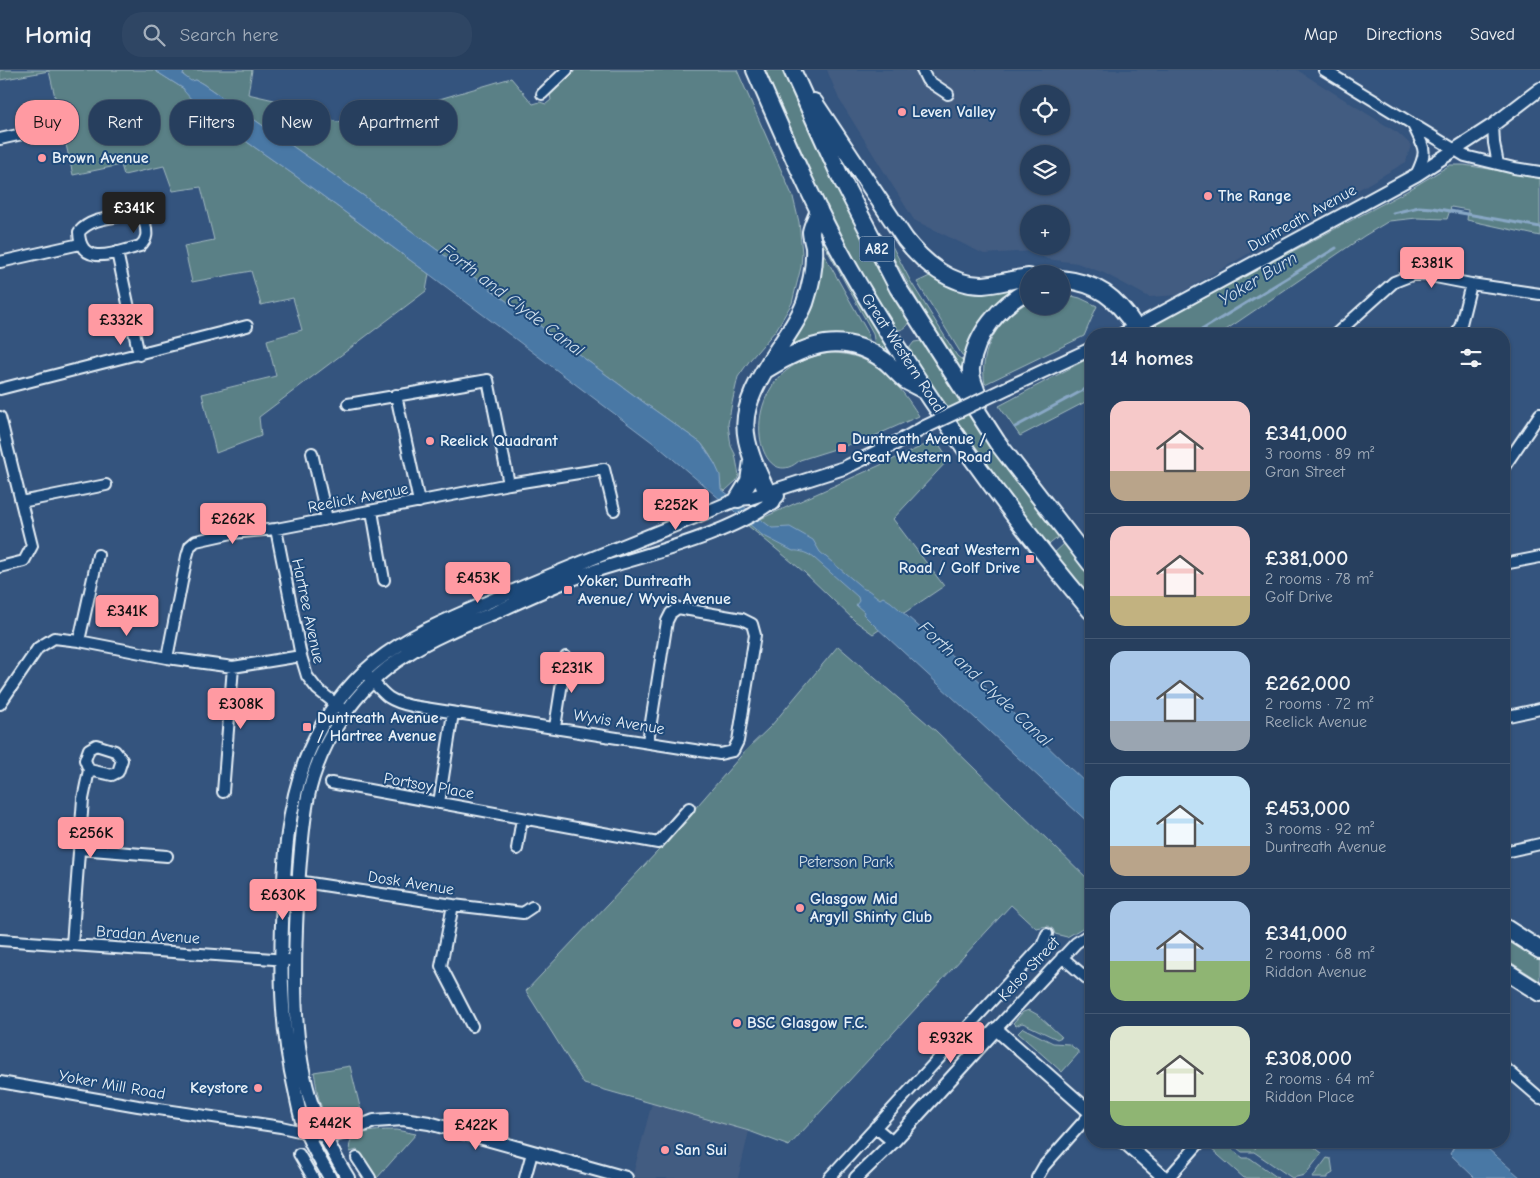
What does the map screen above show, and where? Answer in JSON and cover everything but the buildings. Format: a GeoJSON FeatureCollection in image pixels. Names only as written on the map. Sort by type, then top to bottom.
{"type":"FeatureCollection","features":[{"type":"Feature","properties":{"kind":"main road","name":"Great Western Road"},"geometry":{"type":"LineString","coordinates":[[755,70],[819,210],[858,284],[961,443],[1015,518],[1085,604]]}},
{"type":"Feature","properties":{"kind":"main road","name":"Great Western Road"},"geometry":{"type":"LineString","coordinates":[[794,73],[840,176],[886,267],[922,327],[1014,467],[1030,484],[1085,555]]}},
{"type":"Feature","properties":{"kind":"main road"},"geometry":{"type":"LineString","coordinates":[[794,73],[905,239],[918,255],[936,270],[964,282],[973,284],[1020,279]]}},
{"type":"Feature","properties":{"kind":"main road"},"geometry":{"type":"LineString","coordinates":[[766,502],[745,441],[744,425],[746,410],[752,390],[794,325],[805,303],[810,287],[814,259],[811,232],[819,210]]}},
{"type":"Feature","properties":{"kind":"main road"},"geometry":{"type":"LineString","coordinates":[[1070,280],[1101,290],[1120,305],[1128,328]]}},
{"type":"Feature","properties":{"kind":"main road"},"geometry":{"type":"LineString","coordinates":[[977,412],[978,398],[972,381],[971,368],[978,345],[989,323],[1004,306],[1020,296]]}},
{"type":"Feature","properties":{"kind":"main road"},"geometry":{"type":"LineString","coordinates":[[763,372],[813,345],[841,344],[871,352],[884,360],[905,380],[927,393]]}},
{"type":"Feature","properties":{"kind":"main road"},"geometry":{"type":"LineString","coordinates":[[744,498],[752,459]]}},
{"type":"Feature","properties":{"kind":"main road"},"geometry":{"type":"LineString","coordinates":[[1510,931],[1540,950]]}},
{"type":"Feature","properties":{"kind":"main road"},"geometry":{"type":"LineString","coordinates":[[1510,974],[1540,993]]}},
{"type":"Feature","properties":{"kind":"street"},"geometry":{"type":"LineString","coordinates":[[542,94],[567,70]]}},
{"type":"Feature","properties":{"kind":"street"},"geometry":{"type":"LineString","coordinates":[[922,70],[927,80],[948,94]]}},
{"type":"Feature","properties":{"kind":"street"},"geometry":{"type":"LineString","coordinates":[[1324,70],[1465,156],[1528,171],[1540,172]]}},
{"type":"Feature","properties":{"kind":"street","name":"Duntreath Avenue"},"geometry":{"type":"LineString","coordinates":[[1135,328],[1416,175],[1494,124],[1540,89]]}},
{"type":"Feature","properties":{"kind":"street"},"geometry":{"type":"LineString","coordinates":[[1412,124],[1425,149],[1424,159],[1416,175]]}},
{"type":"Feature","properties":{"kind":"street"},"geometry":{"type":"LineString","coordinates":[[1494,124],[1494,143],[1498,164]]}},
{"type":"Feature","properties":{"kind":"street"},"geometry":{"type":"LineString","coordinates":[[0,139],[15,136]]}},
{"type":"Feature","properties":{"kind":"street"},"geometry":{"type":"LineString","coordinates":[[130,214],[136,215],[145,223],[147,237],[140,246],[96,256],[88,254],[80,244],[78,232],[91,222],[130,214]]}},
{"type":"Feature","properties":{"kind":"street"},"geometry":{"type":"LineString","coordinates":[[0,262],[80,244]]}},
{"type":"Feature","properties":{"kind":"street"},"geometry":{"type":"LineString","coordinates":[[118,252],[139,354]]}},
{"type":"Feature","properties":{"kind":"street"},"geometry":{"type":"LineString","coordinates":[[1343,328],[1394,282],[1412,275],[1425,275],[1540,294]]}},
{"type":"Feature","properties":{"kind":"street"},"geometry":{"type":"LineString","coordinates":[[1459,328],[1471,284]]}},
{"type":"Feature","properties":{"kind":"street"},"geometry":{"type":"LineString","coordinates":[[0,389],[247,326]]}},
{"type":"Feature","properties":{"kind":"street"},"geometry":{"type":"LineString","coordinates":[[348,1178],[335,1158],[312,1106],[300,1047],[295,961],[298,881],[304,817],[311,784],[321,756],[368,676],[384,670],[406,655],[455,629],[586,573],[645,557],[717,530],[766,502],[788,486],[844,468],[925,427],[1085,352]]}},
{"type":"Feature","properties":{"kind":"street"},"geometry":{"type":"LineString","coordinates":[[348,404],[488,380],[509,484]]}},
{"type":"Feature","properties":{"kind":"street"},"geometry":{"type":"LineString","coordinates":[[396,395],[419,502]]}},
{"type":"Feature","properties":{"kind":"street"},"geometry":{"type":"LineString","coordinates":[[1510,458],[1540,414]]}},
{"type":"Feature","properties":{"kind":"street"},"geometry":{"type":"LineString","coordinates":[[0,418],[3,449],[21,502],[32,546],[24,561],[0,567]]}},
{"type":"Feature","properties":{"kind":"street"},"geometry":{"type":"LineString","coordinates":[[312,453],[327,519]]}},
{"type":"Feature","properties":{"kind":"street","name":"Reelick Avenue"},"geometry":{"type":"LineString","coordinates":[[167,658],[190,546],[196,541],[232,533],[276,529],[509,484],[604,469],[614,510]]}},
{"type":"Feature","properties":{"kind":"street"},"geometry":{"type":"LineString","coordinates":[[21,502],[106,485]]}},
{"type":"Feature","properties":{"kind":"street"},"geometry":{"type":"LineString","coordinates":[[330,1178],[306,1132],[299,1110],[286,1045],[281,960],[284,879],[291,812],[299,779],[314,739],[335,705],[368,676],[398,645],[440,622],[523,586],[744,498],[766,502]]}},
{"type":"Feature","properties":{"kind":"street"},"geometry":{"type":"LineString","coordinates":[[372,511],[384,580]]}},
{"type":"Feature","properties":{"kind":"street","name":"Hartree Avenue"},"geometry":{"type":"LineString","coordinates":[[276,529],[306,676],[335,705],[347,712]]}},
{"type":"Feature","properties":{"kind":"street"},"geometry":{"type":"LineString","coordinates":[[79,641],[98,555]]}},
{"type":"Feature","properties":{"kind":"street"},"geometry":{"type":"LineString","coordinates":[[1510,563],[1540,556]]}},
{"type":"Feature","properties":{"kind":"street","name":"Wyvis Avenue"},"geometry":{"type":"LineString","coordinates":[[368,676],[394,702],[453,713],[720,754],[733,751],[738,741],[755,635],[752,624],[742,618],[678,608],[672,613],[667,621],[648,742]]}},
{"type":"Feature","properties":{"kind":"street"},"geometry":{"type":"LineString","coordinates":[[0,704],[38,648],[54,638],[167,658],[233,667],[301,656]]}},
{"type":"Feature","properties":{"kind":"street"},"geometry":{"type":"LineString","coordinates":[[555,728],[566,657]]}},
{"type":"Feature","properties":{"kind":"street"},"geometry":{"type":"LineString","coordinates":[[224,792],[233,667]]}},
{"type":"Feature","properties":{"kind":"street"},"geometry":{"type":"LineString","coordinates":[[1510,716],[1540,709]]}},
{"type":"Feature","properties":{"kind":"street"},"geometry":{"type":"LineString","coordinates":[[438,803],[453,713]]}},
{"type":"Feature","properties":{"kind":"street"},"geometry":{"type":"LineString","coordinates":[[72,945],[83,799],[89,770]]}},
{"type":"Feature","properties":{"kind":"street","name":"Portsoy Place"},"geometry":{"type":"LineString","coordinates":[[331,783],[658,843],[689,808]]}},
{"type":"Feature","properties":{"kind":"street"},"geometry":{"type":"LineString","coordinates":[[518,849],[522,818]]}},
{"type":"Feature","properties":{"kind":"street"},"geometry":{"type":"LineString","coordinates":[[1510,851],[1540,844]]}},
{"type":"Feature","properties":{"kind":"street"},"geometry":{"type":"LineString","coordinates":[[80,849],[167,856]]}},
{"type":"Feature","properties":{"kind":"street","name":"Dosk Avenue"},"geometry":{"type":"LineString","coordinates":[[284,879],[453,905],[523,913],[532,907]]}},
{"type":"Feature","properties":{"kind":"street"},"geometry":{"type":"LineString","coordinates":[[453,905],[441,966],[472,1026]]}},
{"type":"Feature","properties":{"kind":"street","name":"Kelso Street"},"geometry":{"type":"LineString","coordinates":[[829,1178],[1042,946],[1047,934]]}},
{"type":"Feature","properties":{"kind":"street","name":"Kelso Street"},"geometry":{"type":"LineString","coordinates":[[856,1178],[893,1142],[1062,957],[1085,937]]}},
{"type":"Feature","properties":{"kind":"street","name":"Bradan Avenue"},"geometry":{"type":"LineString","coordinates":[[0,940],[295,961]]}},
{"type":"Feature","properties":{"kind":"street"},"geometry":{"type":"LineString","coordinates":[[1062,957],[1085,977]]}},
{"type":"Feature","properties":{"kind":"street"},"geometry":{"type":"LineString","coordinates":[[996,1029],[1085,1108]]}},
{"type":"Feature","properties":{"kind":"street"},"geometry":{"type":"LineString","coordinates":[[1510,1072],[1540,1098]]}},
{"type":"Feature","properties":{"kind":"street","name":"Yoker Mill Road"},"geometry":{"type":"LineString","coordinates":[[0,1082],[306,1132],[326,1137],[346,1132],[374,1121],[403,1119],[429,1124],[626,1178]]}},
{"type":"Feature","properties":{"kind":"street"},"geometry":{"type":"LineString","coordinates":[[1038,1178],[1044,1166],[1085,1120]]}},
{"type":"Feature","properties":{"kind":"street"},"geometry":{"type":"LineString","coordinates":[[875,1127],[893,1142]]}},
{"type":"Feature","properties":{"kind":"street"},"geometry":{"type":"LineString","coordinates":[[1131,1148],[1166,1178],[1194,1148]]}},
{"type":"Feature","properties":{"kind":"street"},"geometry":{"type":"LineString","coordinates":[[525,1178],[532,1152]]}},
{"type":"Feature","properties":{"kind":"street"},"geometry":{"type":"LineString","coordinates":[[299,1154],[313,1178]]}},
{"type":"Feature","properties":{"kind":"street"},"geometry":{"type":"LineString","coordinates":[[357,1158],[370,1178]]}},
{"type":"Feature","properties":{"kind":"shaded area"},"geometry":{"type":"Polygon","coordinates":[[[154,70],[182,70],[184,72],[183,75],[191,81],[196,80],[226,100],[192,100],[184,89],[154,70]]]}},
{"type":"Feature","properties":{"kind":"shaded area"},"geometry":{"type":"Polygon","coordinates":[[[827,70],[1297,70],[1398,133],[1411,145],[1406,162],[1177,295],[1149,297],[1104,273],[1077,263],[1047,259],[1040,255],[1070,255],[1070,205],[1020,205],[1020,252],[984,254],[914,220],[839,99],[827,70]]]}},
{"type":"Feature","properties":{"kind":"shaded area"},"geometry":{"type":"Polygon","coordinates":[[[253,119],[263,126],[263,145],[291,145],[364,196],[701,443],[720,475],[721,489],[772,528],[790,527],[813,540],[820,552],[864,589],[880,599],[883,597],[891,602],[966,668],[1085,782],[1085,819],[875,626],[856,605],[859,601],[858,597],[814,558],[799,551],[793,551],[762,535],[660,448],[251,145],[253,145],[253,119]]]}},
{"type":"Feature","properties":{"kind":"shaded area"},"geometry":{"type":"Polygon","coordinates":[[[652,1103],[749,1131],[738,1178],[632,1178],[652,1103]]]}},
{"type":"Feature","properties":{"kind":"shaded area"},"geometry":{"type":"Polygon","coordinates":[[[1453,1148],[1487,1148],[1521,1178],[1475,1178],[1450,1154],[1453,1148]]]}},
{"type":"Feature","properties":{"kind":"green space"},"geometry":{"type":"Polygon","coordinates":[[[0,70],[154,70],[184,89],[193,100],[170,100],[170,145],[251,145],[429,274],[426,291],[259,417],[261,436],[216,453],[202,394],[276,376],[267,340],[302,330],[293,298],[261,305],[251,271],[192,282],[184,246],[214,240],[201,187],[173,191],[164,166],[124,175],[121,165],[73,175],[66,145],[79,145],[79,100],[56,100],[49,71],[0,80],[0,70]]]}},
{"type":"Feature","properties":{"kind":"green space"},"geometry":{"type":"Polygon","coordinates":[[[182,70],[252,70],[248,94],[274,100],[263,100],[263,126],[253,119],[253,100],[226,100],[196,80],[191,82],[183,75],[184,72],[182,70]]]}},
{"type":"Feature","properties":{"kind":"green space"},"geometry":{"type":"Polygon","coordinates":[[[576,70],[737,70],[793,197],[799,222],[802,253],[801,267],[792,303],[776,330],[738,377],[728,424],[731,446],[735,454],[739,475],[737,480],[725,491],[721,488],[715,464],[701,443],[364,196],[291,145],[330,145],[330,119],[340,121],[340,145],[457,145],[457,100],[436,100],[511,78],[533,104],[540,102],[546,104],[551,100],[550,94],[576,70]]]}},
{"type":"Feature","properties":{"kind":"green space"},"geometry":{"type":"Polygon","coordinates":[[[765,70],[786,70],[910,318],[904,329],[899,330],[894,327],[865,279],[820,192],[765,70]]]}},
{"type":"Feature","properties":{"kind":"green space"},"geometry":{"type":"Polygon","coordinates":[[[1450,165],[1464,165],[1540,177],[1540,236],[1467,220],[1468,210],[1451,207],[1447,219],[1417,218],[1389,221],[1229,328],[1147,328],[1407,191],[1450,165]]]}},
{"type":"Feature","properties":{"kind":"green space"},"geometry":{"type":"Polygon","coordinates":[[[816,218],[893,359],[875,346],[873,333],[826,248],[818,241],[816,218]]]}},
{"type":"Feature","properties":{"kind":"green space"},"geometry":{"type":"Polygon","coordinates":[[[890,242],[911,282],[957,356],[966,363],[965,377],[924,312],[886,244],[890,242]]]}},
{"type":"Feature","properties":{"kind":"green space"},"geometry":{"type":"Polygon","coordinates":[[[822,251],[867,331],[870,344],[826,336],[807,340],[784,350],[822,251]]]}},
{"type":"Feature","properties":{"kind":"green space"},"geometry":{"type":"Polygon","coordinates":[[[932,275],[1020,281],[1020,293],[968,357],[962,355],[917,282],[932,275]]]}},
{"type":"Feature","properties":{"kind":"green space"},"geometry":{"type":"Polygon","coordinates":[[[1070,296],[1097,306],[1087,328],[1085,328],[1084,336],[985,384],[985,359],[993,336],[1008,316],[1020,307],[1020,315],[1070,315],[1070,296]]]}},
{"type":"Feature","properties":{"kind":"green space"},"geometry":{"type":"Polygon","coordinates":[[[921,341],[927,345],[1061,535],[1046,547],[992,477],[911,355],[910,347],[914,342],[921,341]]]}},
{"type":"Feature","properties":{"kind":"green space"},"geometry":{"type":"Polygon","coordinates":[[[831,353],[846,354],[872,364],[893,381],[919,416],[870,438],[800,460],[784,468],[771,463],[763,448],[760,427],[764,404],[776,381],[798,363],[831,353]]]}},
{"type":"Feature","properties":{"kind":"green space"},"geometry":{"type":"Polygon","coordinates":[[[1085,360],[1085,402],[1020,436],[999,406],[1085,360]]]}},
{"type":"Feature","properties":{"kind":"green space"},"geometry":{"type":"Polygon","coordinates":[[[936,440],[949,459],[893,519],[944,586],[873,634],[855,621],[804,572],[747,525],[936,440]]]}},
{"type":"Feature","properties":{"kind":"green space"},"geometry":{"type":"Polygon","coordinates":[[[1066,542],[1085,565],[1085,594],[1052,555],[1066,542]]]}},
{"type":"Feature","properties":{"kind":"green space","name":"Peterson Park"},"geometry":{"type":"Polygon","coordinates":[[[838,646],[936,731],[1085,876],[1085,926],[1067,937],[1055,934],[1053,929],[1048,926],[1036,928],[1011,905],[789,1146],[749,1131],[584,1084],[526,991],[658,851],[746,750],[771,726],[838,646]]]}},
{"type":"Feature","properties":{"kind":"green space"},"geometry":{"type":"Polygon","coordinates":[[[1510,940],[1540,959],[1540,981],[1510,962],[1510,940]]]}},
{"type":"Feature","properties":{"kind":"green space"},"geometry":{"type":"Polygon","coordinates":[[[1029,1010],[1038,1015],[1062,1037],[1057,1039],[1025,1024],[1022,1023],[1016,1026],[1013,1023],[1023,1012],[1029,1010]]]}},
{"type":"Feature","properties":{"kind":"green space"},"geometry":{"type":"Polygon","coordinates":[[[1023,1028],[1053,1043],[1069,1044],[1078,1051],[1078,1054],[1062,1072],[1018,1033],[1023,1028]]]}},
{"type":"Feature","properties":{"kind":"green space"},"geometry":{"type":"Polygon","coordinates":[[[350,1066],[361,1111],[330,1118],[326,1115],[320,1104],[314,1072],[350,1066]]]}},
{"type":"Feature","properties":{"kind":"green space"},"geometry":{"type":"Polygon","coordinates":[[[396,1130],[416,1134],[375,1178],[357,1150],[350,1152],[350,1145],[358,1135],[373,1131],[396,1130]]]}},
{"type":"Feature","properties":{"kind":"green space"},"geometry":{"type":"Polygon","coordinates":[[[1210,1148],[1230,1148],[1243,1158],[1250,1158],[1278,1178],[1244,1178],[1210,1148]]]}},
{"type":"Feature","properties":{"kind":"green space"},"geometry":{"type":"Polygon","coordinates":[[[1237,1148],[1315,1148],[1322,1153],[1305,1175],[1292,1178],[1254,1152],[1242,1152],[1237,1148]]]}},
{"type":"Feature","properties":{"kind":"green space"},"geometry":{"type":"Polygon","coordinates":[[[1327,1158],[1331,1159],[1333,1173],[1328,1178],[1312,1178],[1327,1158]]]}},
{"type":"Feature","properties":{"kind":"waterway","name":"Yoker Burn"},"geometry":{"type":"LineString","coordinates":[[1393,213],[1419,207],[1433,208],[1540,227]]}},
{"type":"Feature","properties":{"kind":"waterway","name":"Yoker Burn"},"geometry":{"type":"LineString","coordinates":[[1205,328],[1336,248]]}},
{"type":"Feature","properties":{"kind":"waterway","name":"Yoker Burn"},"geometry":{"type":"LineString","coordinates":[[1015,427],[1085,389]]}},
{"type":"Feature","properties":{"kind":"place","name":"Leven Valley"},"geometry":{"type":"Point","coordinates":[902,112]}},
{"type":"Feature","properties":{"kind":"place","name":"Brown Avenue"},"geometry":{"type":"Point","coordinates":[42,158]}},
{"type":"Feature","properties":{"kind":"place","name":"The Range"},"geometry":{"type":"Point","coordinates":[1208,196]}},
{"type":"Feature","properties":{"kind":"place","name":"Reelick Quadrant"},"geometry":{"type":"Point","coordinates":[430,441]}},
{"type":"Feature","properties":{"kind":"place","name":"Duntreath Avenue / Great Western Road"},"geometry":{"type":"Point","coordinates":[842,448]}},
{"type":"Feature","properties":{"kind":"place","name":"Great Western Road / Golf Drive"},"geometry":{"type":"Point","coordinates":[1030,559]}},
{"type":"Feature","properties":{"kind":"place","name":"Yoker, Duntreath Avenue/ Wyvis Avenue"},"geometry":{"type":"Point","coordinates":[568,590]}},
{"type":"Feature","properties":{"kind":"place","name":"Duntreath Avenue / Hartree Avenue"},"geometry":{"type":"Point","coordinates":[307,727]}},
{"type":"Feature","properties":{"kind":"place","name":"Glasgow Mid Argyll Shinty Club"},"geometry":{"type":"Point","coordinates":[800,908]}},
{"type":"Feature","properties":{"kind":"place","name":"BSC Glasgow F.C."},"geometry":{"type":"Point","coordinates":[737,1023]}},
{"type":"Feature","properties":{"kind":"place","name":"Keystore"},"geometry":{"type":"Point","coordinates":[258,1088]}},
{"type":"Feature","properties":{"kind":"place","name":"San Sui"},"geometry":{"type":"Point","coordinates":[665,1150]}},
{"type":"Feature","properties":{"kind":"water label","name":"Forth and Clyde Canal"},"geometry":{"type":"Point","coordinates":[512,300]}},
{"type":"Feature","properties":{"kind":"water label","name":"Forth and Clyde Canal"},"geometry":{"type":"Point","coordinates":[985,684]}}]}
